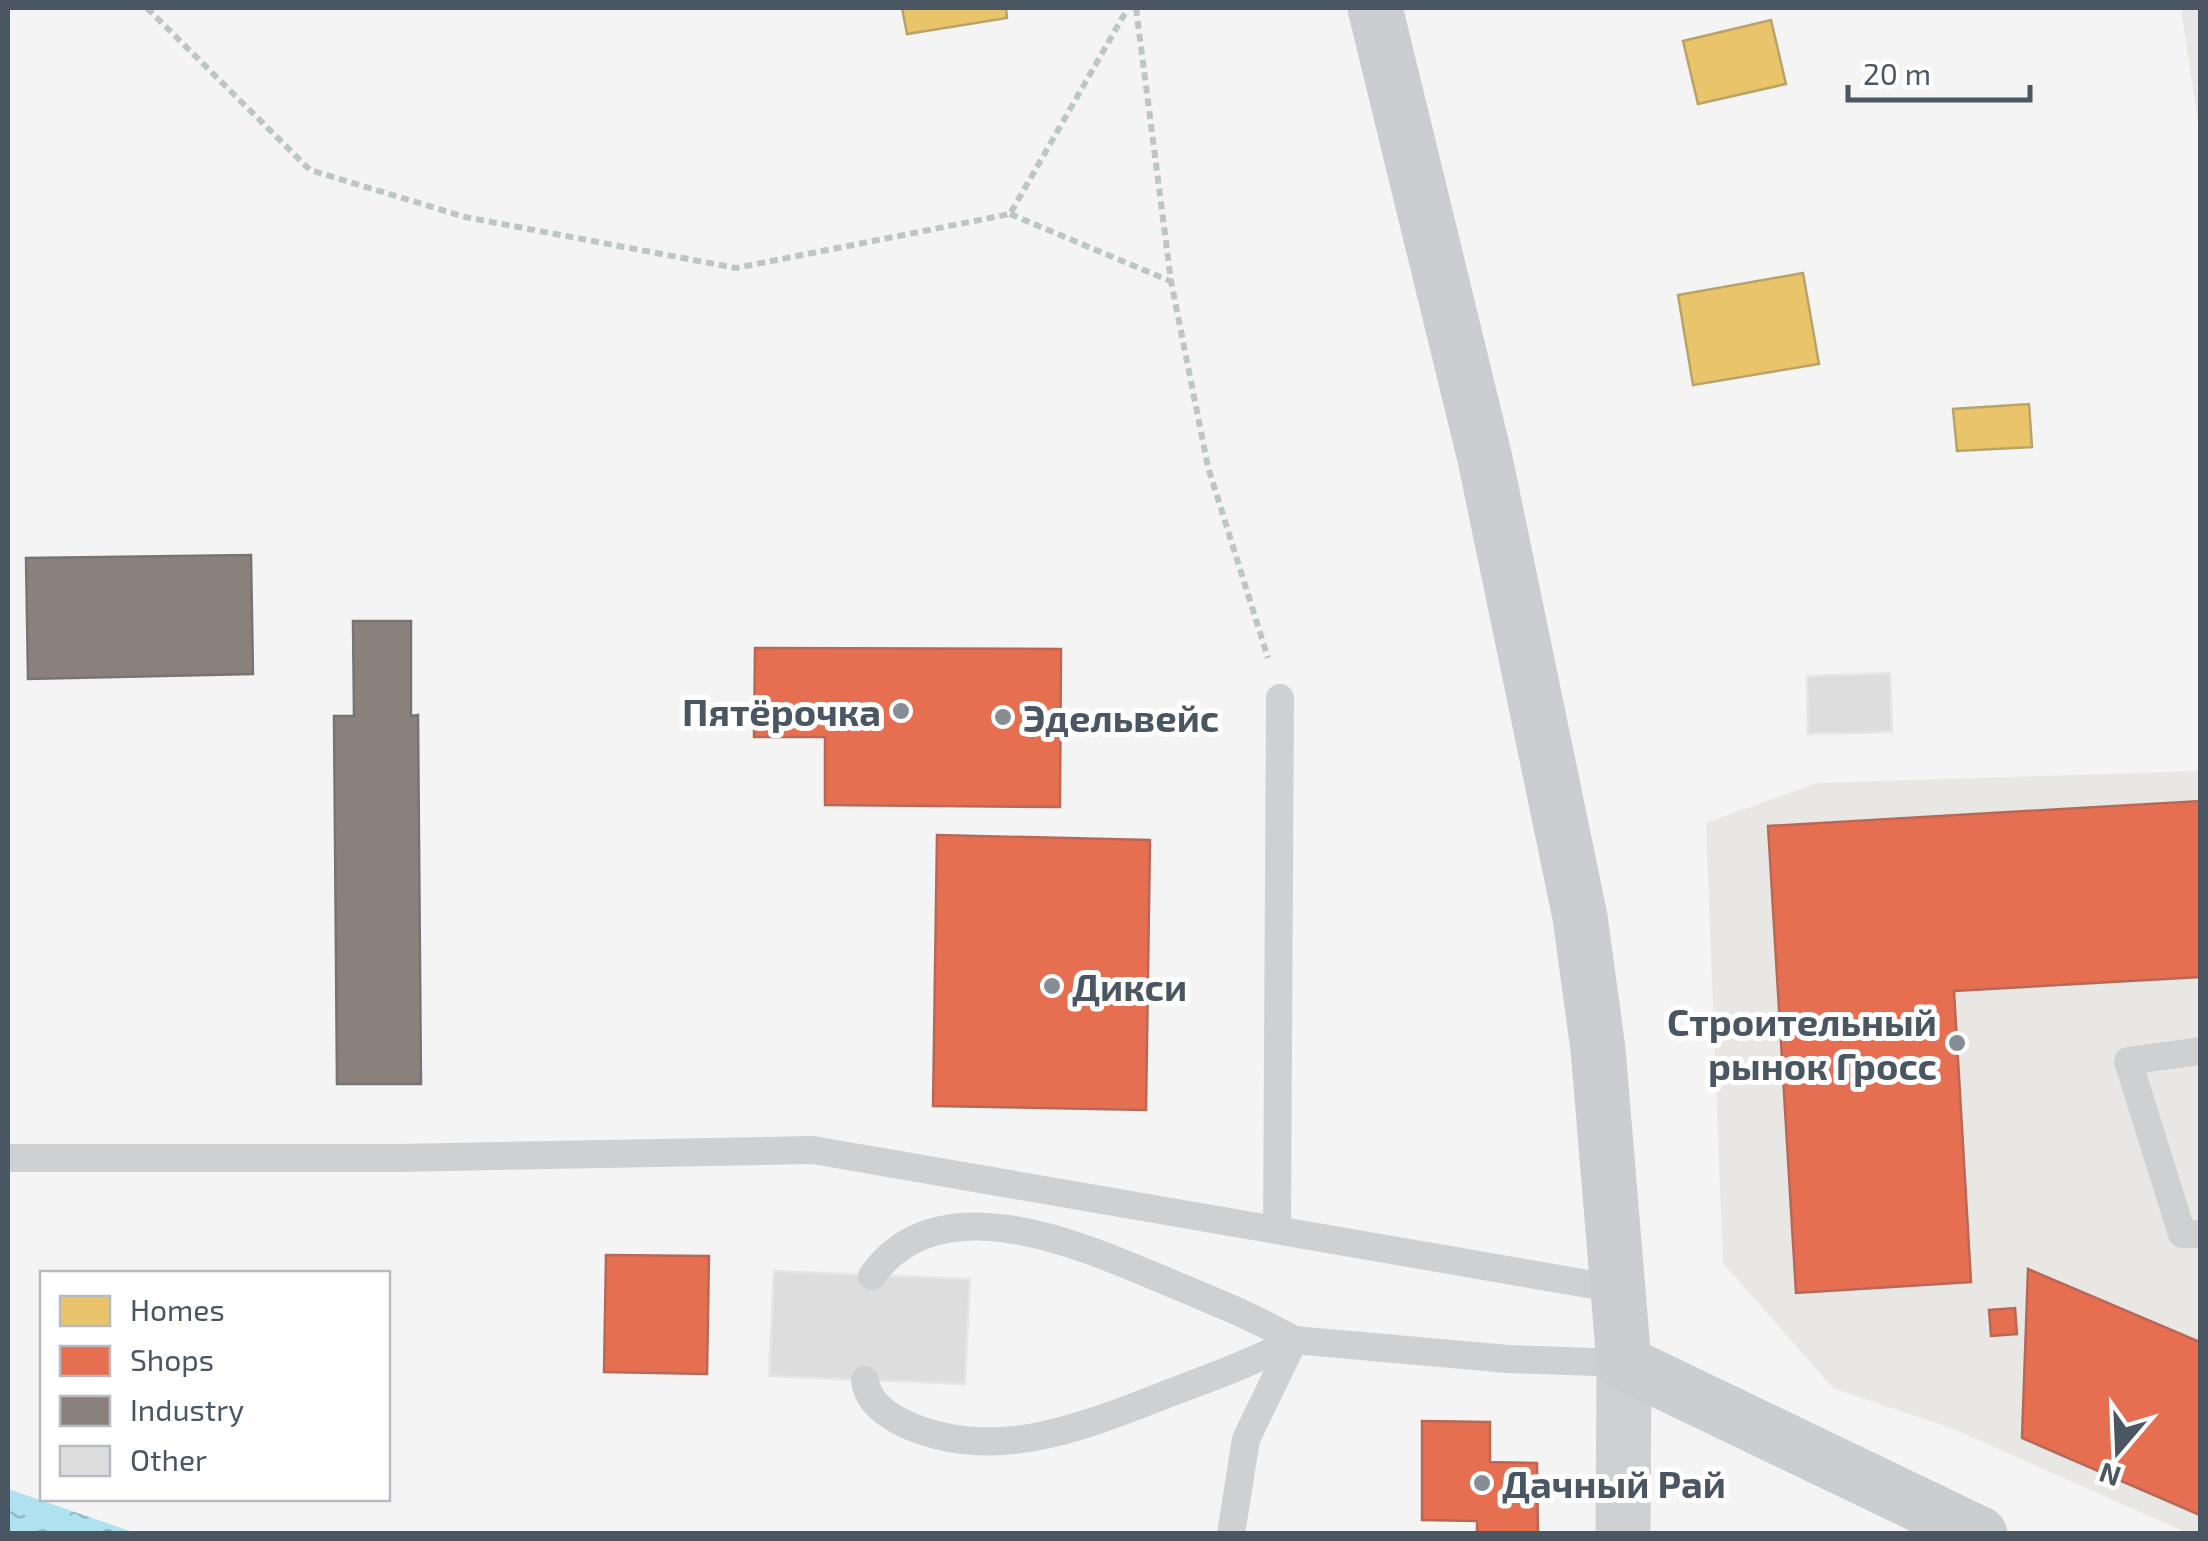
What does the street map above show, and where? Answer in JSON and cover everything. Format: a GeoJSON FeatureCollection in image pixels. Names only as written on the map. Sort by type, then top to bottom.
{"type":"FeatureCollection","features":[{"type":"Feature","properties":{"kind":"main road"},"geometry":{"type":"LineString","coordinates":[[1375,8],[1485,459],[1567,845],[1598,1049],[1624,1363],[1624,1534]]}},
{"type":"Feature","properties":{"kind":"main road"},"geometry":{"type":"LineString","coordinates":[[1624,1363],[1980,1534]]}},
{"type":"Feature","properties":{"kind":"lane"},"geometry":{"type":"LineString","coordinates":[[1277,1230],[1280,698]]}},
{"type":"Feature","properties":{"kind":"lane"},"geometry":{"type":"LineString","coordinates":[[2200,1051],[2128,1061],[2182,1234],[2200,1234]]}},
{"type":"Feature","properties":{"kind":"lane"},"geometry":{"type":"LineString","coordinates":[[8,1158],[398,1158],[813,1150],[1617,1290]]}},
{"type":"Feature","properties":{"kind":"lane"},"geometry":{"type":"LineString","coordinates":[[872,1276],[886,1255],[927,1234],[974,1226],[1031,1230],[1123,1263],[1294,1340],[1508,1359],[1624,1363]]}},
{"type":"Feature","properties":{"kind":"lane"},"geometry":{"type":"LineString","coordinates":[[865,1380],[866,1394],[890,1417],[935,1438],[1000,1443],[1050,1436],[1086,1424],[1242,1365],[1294,1340]]}},
{"type":"Feature","properties":{"kind":"lane"},"geometry":{"type":"LineString","coordinates":[[1231,1534],[1246,1439],[1294,1340]]}},
{"type":"Feature","properties":{"kind":"path"},"geometry":{"type":"LineString","coordinates":[[147,8],[310,170],[465,216],[736,268],[1010,214],[1171,281]]}},
{"type":"Feature","properties":{"kind":"path"},"geometry":{"type":"LineString","coordinates":[[1010,214],[1128,8]]}},
{"type":"Feature","properties":{"kind":"path"},"geometry":{"type":"LineString","coordinates":[[1136,8],[1171,281],[1208,467],[1280,698]]}},
{"type":"Feature","properties":{"kind":"shaded area"},"geometry":{"type":"Polygon","coordinates":[[[2181,8],[2200,8],[2200,136],[2181,8]]]}},
{"type":"Feature","properties":{"kind":"shaded area","name":"Строительный рынок Гросс"},"geometry":{"type":"Polygon","coordinates":[[[2200,771],[2200,1533],[2187,1533],[1956,1430],[1833,1388],[1723,1263],[1706,823],[1817,783],[2200,771]]]}},
{"type":"Feature","properties":{"kind":"water"},"geometry":{"type":"Polygon","coordinates":[[[8,1489],[136,1533],[8,1533],[8,1489]]]}},
{"type":"Feature","properties":{"kind":"building: Homes"},"geometry":{"type":"Polygon","coordinates":[[[902,8],[1006,8],[1007,18],[907,34],[902,8]]]}},
{"type":"Feature","properties":{"kind":"building: Homes"},"geometry":{"type":"Polygon","coordinates":[[[1771,20],[1786,84],[1698,104],[1683,41],[1771,20]]]}},
{"type":"Feature","properties":{"kind":"building: Homes"},"geometry":{"type":"Polygon","coordinates":[[[1803,273],[1819,364],[1693,385],[1678,295],[1803,273]]]}},
{"type":"Feature","properties":{"kind":"building: Homes"},"geometry":{"type":"Polygon","coordinates":[[[2029,404],[2032,447],[1957,451],[1953,409],[2029,404]]]}},
{"type":"Feature","properties":{"kind":"building: Shops"},"geometry":{"type":"Polygon","coordinates":[[[755,648],[1061,649],[1060,807],[825,805],[825,737],[754,737],[755,648]]]}},
{"type":"Feature","properties":{"kind":"building: Shops"},"geometry":{"type":"Polygon","coordinates":[[[2200,801],[2200,977],[1954,991],[1971,1282],[1796,1293],[1768,826],[2200,801]]]}},
{"type":"Feature","properties":{"kind":"building: Shops"},"geometry":{"type":"Polygon","coordinates":[[[937,835],[1150,840],[1146,1110],[933,1106],[937,835]]]}},
{"type":"Feature","properties":{"kind":"building: Shops"},"geometry":{"type":"Polygon","coordinates":[[[606,1255],[709,1256],[707,1374],[604,1372],[606,1255]]]}},
{"type":"Feature","properties":{"kind":"building: Shops"},"geometry":{"type":"Polygon","coordinates":[[[2028,1269],[2200,1342],[2200,1515],[2022,1438],[2028,1269]]]}},
{"type":"Feature","properties":{"kind":"building: Shops"},"geometry":{"type":"Polygon","coordinates":[[[2015,1308],[2017,1334],[1991,1336],[1989,1310],[2015,1308]]]}},
{"type":"Feature","properties":{"kind":"building: Shops"},"geometry":{"type":"Polygon","coordinates":[[[1422,1421],[1490,1422],[1490,1462],[1537,1463],[1538,1534],[1477,1534],[1477,1521],[1422,1520],[1422,1421]]]}},
{"type":"Feature","properties":{"kind":"building: Industry"},"geometry":{"type":"Polygon","coordinates":[[[251,555],[253,674],[28,679],[26,558],[251,555]]]}},
{"type":"Feature","properties":{"kind":"building: Industry"},"geometry":{"type":"Polygon","coordinates":[[[353,621],[411,621],[411,716],[418,715],[421,1084],[337,1084],[334,716],[354,716],[353,621]]]}},
{"type":"Feature","properties":{"kind":"building: Other"},"geometry":{"type":"Polygon","coordinates":[[[1890,673],[1892,732],[1808,734],[1807,676],[1890,673]]]}},
{"type":"Feature","properties":{"kind":"building: Other"},"geometry":{"type":"Polygon","coordinates":[[[774,1271],[970,1279],[965,1384],[769,1376],[774,1271]]]}},
{"type":"Feature","properties":{"kind":"place","name":"Пятёрочка"},"geometry":{"type":"Point","coordinates":[901,711]}},
{"type":"Feature","properties":{"kind":"place","name":"Эдельвейс"},"geometry":{"type":"Point","coordinates":[1003,717]}},
{"type":"Feature","properties":{"kind":"place","name":"Дикси"},"geometry":{"type":"Point","coordinates":[1052,986]}},
{"type":"Feature","properties":{"kind":"place","name":"Строительный рынок Гросс"},"geometry":{"type":"Point","coordinates":[1957,1043]}},
{"type":"Feature","properties":{"kind":"place","name":"Дачный Рай"},"geometry":{"type":"Point","coordinates":[1482,1483]}}]}
